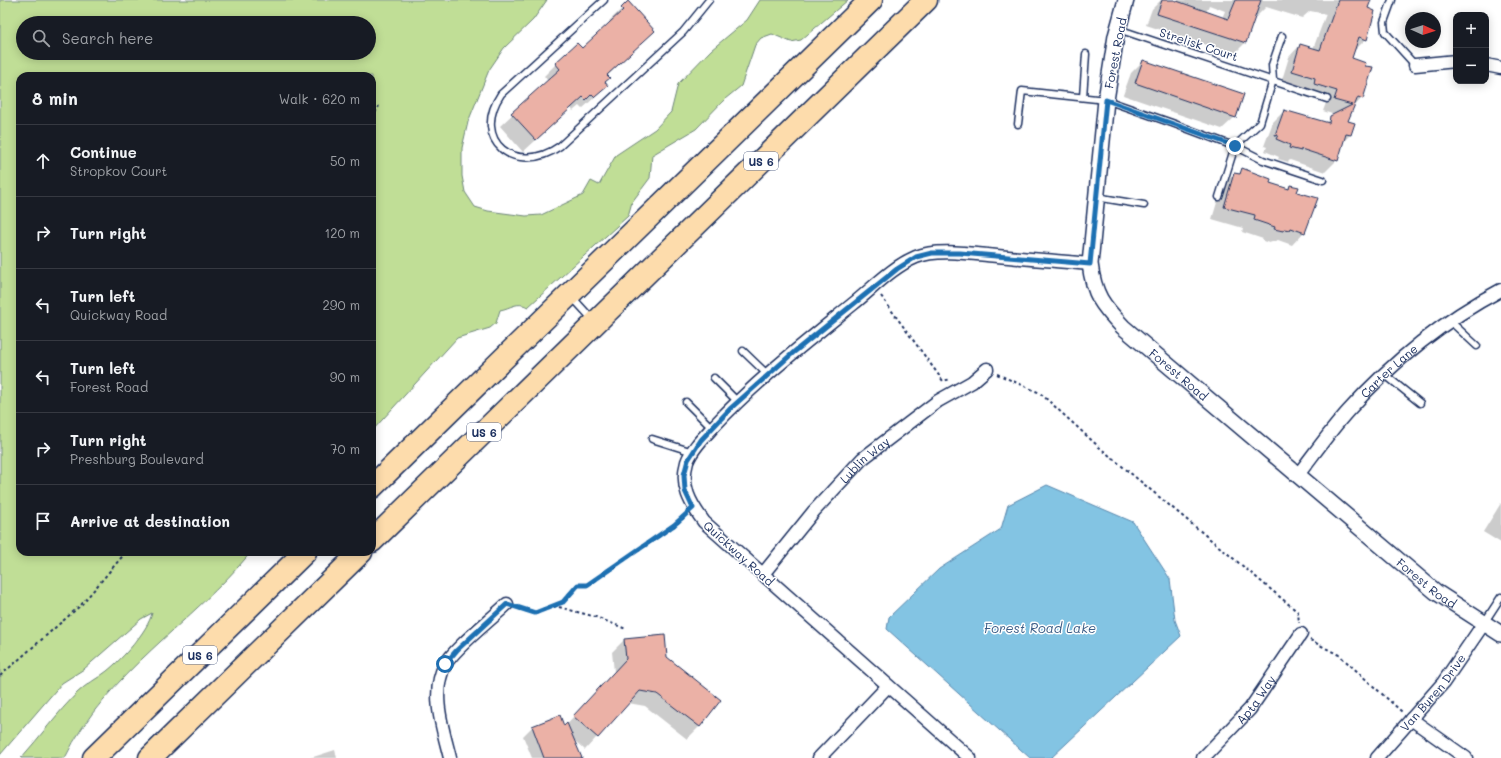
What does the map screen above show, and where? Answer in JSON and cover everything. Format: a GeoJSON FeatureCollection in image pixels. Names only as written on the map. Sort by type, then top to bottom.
{"type":"FeatureCollection","features":[{"type":"Feature","properties":{"kind":"highway"},"geometry":{"type":"LineString","coordinates":[[376,483],[871,0]]}},
{"type":"Feature","properties":{"kind":"highway","name":"US 6"},"geometry":{"type":"LineString","coordinates":[[376,537],[926,0]]}},
{"type":"Feature","properties":{"kind":"highway","name":"US 6"},"geometry":{"type":"LineString","coordinates":[[94,758],[301,556]]}},
{"type":"Feature","properties":{"kind":"highway"},"geometry":{"type":"LineString","coordinates":[[150,758],[357,556]]}},
{"type":"Feature","properties":{"kind":"street","name":"Forest Road"},"geometry":{"type":"LineString","coordinates":[[1126,0],[1118,29],[1106,100],[1096,198],[1090,264],[1093,285],[1098,296],[1109,312],[1123,327],[1297,476],[1436,592],[1501,634]]}},
{"type":"Feature","properties":{"kind":"street"},"geometry":{"type":"LineString","coordinates":[[1415,65],[1453,61]]}},
{"type":"Feature","properties":{"kind":"street"},"geometry":{"type":"LineString","coordinates":[[1489,66],[1501,68]]}},
{"type":"Feature","properties":{"kind":"street","name":"Quickway Road"},"geometry":{"type":"LineString","coordinates":[[970,758],[704,522],[693,508],[685,491],[684,475],[688,460],[693,452],[712,428],[738,402],[768,375],[874,287],[897,269],[916,257],[932,253],[960,253],[1090,264]]}},
{"type":"Feature","properties":{"kind":"street","name":"Carter Lane"},"geometry":{"type":"LineString","coordinates":[[1297,476],[1348,412],[1384,374],[1426,337],[1449,320],[1468,307],[1501,290]]}},
{"type":"Feature","properties":{"kind":"street","name":"Lublin Way"},"geometry":{"type":"LineString","coordinates":[[763,574],[814,511],[862,458],[938,401],[972,382],[986,369]]}},
{"type":"Feature","properties":{"kind":"street"},"geometry":{"type":"LineString","coordinates":[[450,758],[439,710],[439,685],[445,664],[457,650],[507,604]]}},
{"type":"Feature","properties":{"kind":"street","name":"Van Buren Drive"},"geometry":{"type":"LineString","coordinates":[[1377,758],[1443,683],[1484,623]]}},
{"type":"Feature","properties":{"kind":"street","name":"Apta Way"},"geometry":{"type":"LineString","coordinates":[[1203,758],[1250,709],[1301,634]]}},
{"type":"Feature","properties":{"kind":"street"},"geometry":{"type":"LineString","coordinates":[[819,758],[888,686]]}},
{"type":"Feature","properties":{"kind":"street"},"geometry":{"type":"LineString","coordinates":[[1411,719],[1466,758]]}},
{"type":"Feature","properties":{"kind":"lane"},"geometry":{"type":"LineString","coordinates":[[604,0],[501,94],[493,105],[490,117],[490,130],[496,142],[505,151],[516,157],[529,159],[539,158],[550,154],[683,32],[709,0]]}},
{"type":"Feature","properties":{"kind":"lane"},"geometry":{"type":"LineString","coordinates":[[1392,0],[1384,22],[1385,32],[1415,65]]}},
{"type":"Feature","properties":{"kind":"lane","name":"Strelisk Court"},"geometry":{"type":"LineString","coordinates":[[1118,29],[1327,99]]}},
{"type":"Feature","properties":{"kind":"lane"},"geometry":{"type":"LineString","coordinates":[[1219,197],[1235,146],[1260,123],[1273,80],[1272,65],[1282,36]]}},
{"type":"Feature","properties":{"kind":"lane"},"geometry":{"type":"LineString","coordinates":[[1083,97],[1086,54]]}},
{"type":"Feature","properties":{"kind":"lane"},"geometry":{"type":"LineString","coordinates":[[1018,124],[1022,92],[1106,100],[1235,146],[1263,160],[1323,180]]}},
{"type":"Feature","properties":{"kind":"lane"},"geometry":{"type":"LineString","coordinates":[[1096,198],[1144,205]]}},
{"type":"Feature","properties":{"kind":"lane"},"geometry":{"type":"LineString","coordinates":[[569,294],[596,322]]}},
{"type":"Feature","properties":{"kind":"lane"},"geometry":{"type":"LineString","coordinates":[[1449,320],[1477,346]]}},
{"type":"Feature","properties":{"kind":"lane"},"geometry":{"type":"LineString","coordinates":[[743,351],[768,375]]}},
{"type":"Feature","properties":{"kind":"lane"},"geometry":{"type":"LineString","coordinates":[[1384,374],[1420,403]]}},
{"type":"Feature","properties":{"kind":"lane"},"geometry":{"type":"LineString","coordinates":[[714,378],[738,402]]}},
{"type":"Feature","properties":{"kind":"lane"},"geometry":{"type":"LineString","coordinates":[[686,402],[712,428]]}},
{"type":"Feature","properties":{"kind":"lane"},"geometry":{"type":"LineString","coordinates":[[652,439],[693,452]]}},
{"type":"Feature","properties":{"kind":"lane"},"geometry":{"type":"LineString","coordinates":[[1484,623],[1501,597]]}},
{"type":"Feature","properties":{"kind":"path"},"geometry":{"type":"LineString","coordinates":[[376,111],[379,106]]}},
{"type":"Feature","properties":{"kind":"path"},"geometry":{"type":"LineString","coordinates":[[874,287],[943,381],[958,377]]}},
{"type":"Feature","properties":{"kind":"path"},"geometry":{"type":"LineString","coordinates":[[986,369],[1040,393],[1099,446],[1298,612],[1301,634],[1339,656],[1411,719]]}},
{"type":"Feature","properties":{"kind":"path"},"geometry":{"type":"LineString","coordinates":[[507,604],[535,613],[563,602],[578,585],[587,585],[674,525],[693,508]]}},
{"type":"Feature","properties":{"kind":"path"},"geometry":{"type":"LineString","coordinates":[[0,676],[81,605],[123,556]]}},
{"type":"Feature","properties":{"kind":"path"},"geometry":{"type":"LineString","coordinates":[[555,606],[596,617],[626,629]]}},
{"type":"Feature","properties":{"kind":"green space"},"geometry":{"type":"Polygon","coordinates":[[[0,0],[547,0],[533,20],[504,48],[489,70],[468,122],[462,148],[462,176],[465,192],[475,207],[488,211],[526,216],[541,215],[583,195],[591,181],[599,185],[616,155],[655,129],[671,112],[678,84],[711,50],[747,20],[760,0],[848,0],[801,40],[791,42],[772,34],[761,38],[755,45],[741,86],[725,99],[696,129],[652,155],[650,178],[632,202],[628,216],[528,307],[524,305],[517,305],[500,310],[496,323],[490,328],[457,338],[376,427],[376,72],[16,72],[16,556],[247,556],[228,578],[151,650],[103,700],[82,728],[65,758],[21,758],[77,693],[107,671],[127,652],[140,636],[150,620],[152,613],[141,619],[84,669],[62,683],[0,755],[0,0]]]}},
{"type":"Feature","properties":{"kind":"water","name":"Forest Road Lake"},"geometry":{"type":"Polygon","coordinates":[[[1047,485],[1133,522],[1170,579],[1175,620],[1181,636],[1051,758],[1030,758],[887,629],[889,617],[939,569],[1001,529],[1008,505],[1047,485]]]}},
{"type":"Feature","properties":{"kind":"building"},"geometry":{"type":"Polygon","coordinates":[[[1162,0],[1174,0],[1228,19],[1236,0],[1261,0],[1246,43],[1157,14],[1162,0]]]}},
{"type":"Feature","properties":{"kind":"building"},"geometry":{"type":"Polygon","coordinates":[[[1338,0],[1371,0],[1368,8],[1375,11],[1367,40],[1359,37],[1352,58],[1366,63],[1365,66],[1373,67],[1363,99],[1358,97],[1348,121],[1355,123],[1351,135],[1346,134],[1338,161],[1301,149],[1301,151],[1289,148],[1290,145],[1276,139],[1278,135],[1275,135],[1284,110],[1329,123],[1330,116],[1352,105],[1334,100],[1337,91],[1314,84],[1315,78],[1292,71],[1300,44],[1320,50],[1338,0]]]}},
{"type":"Feature","properties":{"kind":"building"},"geometry":{"type":"Polygon","coordinates":[[[628,1],[655,31],[607,75],[610,78],[605,82],[608,86],[595,97],[592,94],[586,100],[583,97],[536,140],[511,113],[560,69],[555,63],[577,43],[582,48],[623,10],[621,8],[628,1]]]}},
{"type":"Feature","properties":{"kind":"building"},"geometry":{"type":"Polygon","coordinates":[[[1143,60],[1244,94],[1236,118],[1135,83],[1143,60]]]}},
{"type":"Feature","properties":{"kind":"building"},"geometry":{"type":"Polygon","coordinates":[[[1242,168],[1271,179],[1270,183],[1289,189],[1290,185],[1299,187],[1297,192],[1318,198],[1305,233],[1291,228],[1290,230],[1284,229],[1283,231],[1274,229],[1275,227],[1254,220],[1255,215],[1224,207],[1234,173],[1240,174],[1242,168]]]}},
{"type":"Feature","properties":{"kind":"building"},"geometry":{"type":"Polygon","coordinates":[[[665,635],[667,657],[721,700],[700,727],[657,694],[640,691],[598,738],[573,716],[626,659],[624,639],[665,635]]]}},
{"type":"Feature","properties":{"kind":"building"},"geometry":{"type":"Polygon","coordinates":[[[560,715],[564,726],[567,723],[582,758],[544,758],[532,726],[560,715]]]}},
{"type":"Feature","properties":{"kind":"route"},"geometry":{"type":"LineString","coordinates":[[445,664],[457,650],[507,604],[535,613],[555,606],[563,602],[578,585],[587,585],[674,525],[693,508],[685,491],[684,475],[688,460],[701,440],[731,408],[794,352],[897,269],[916,257],[932,253],[960,253],[1090,264],[1106,100],[1235,146]]}}]}
